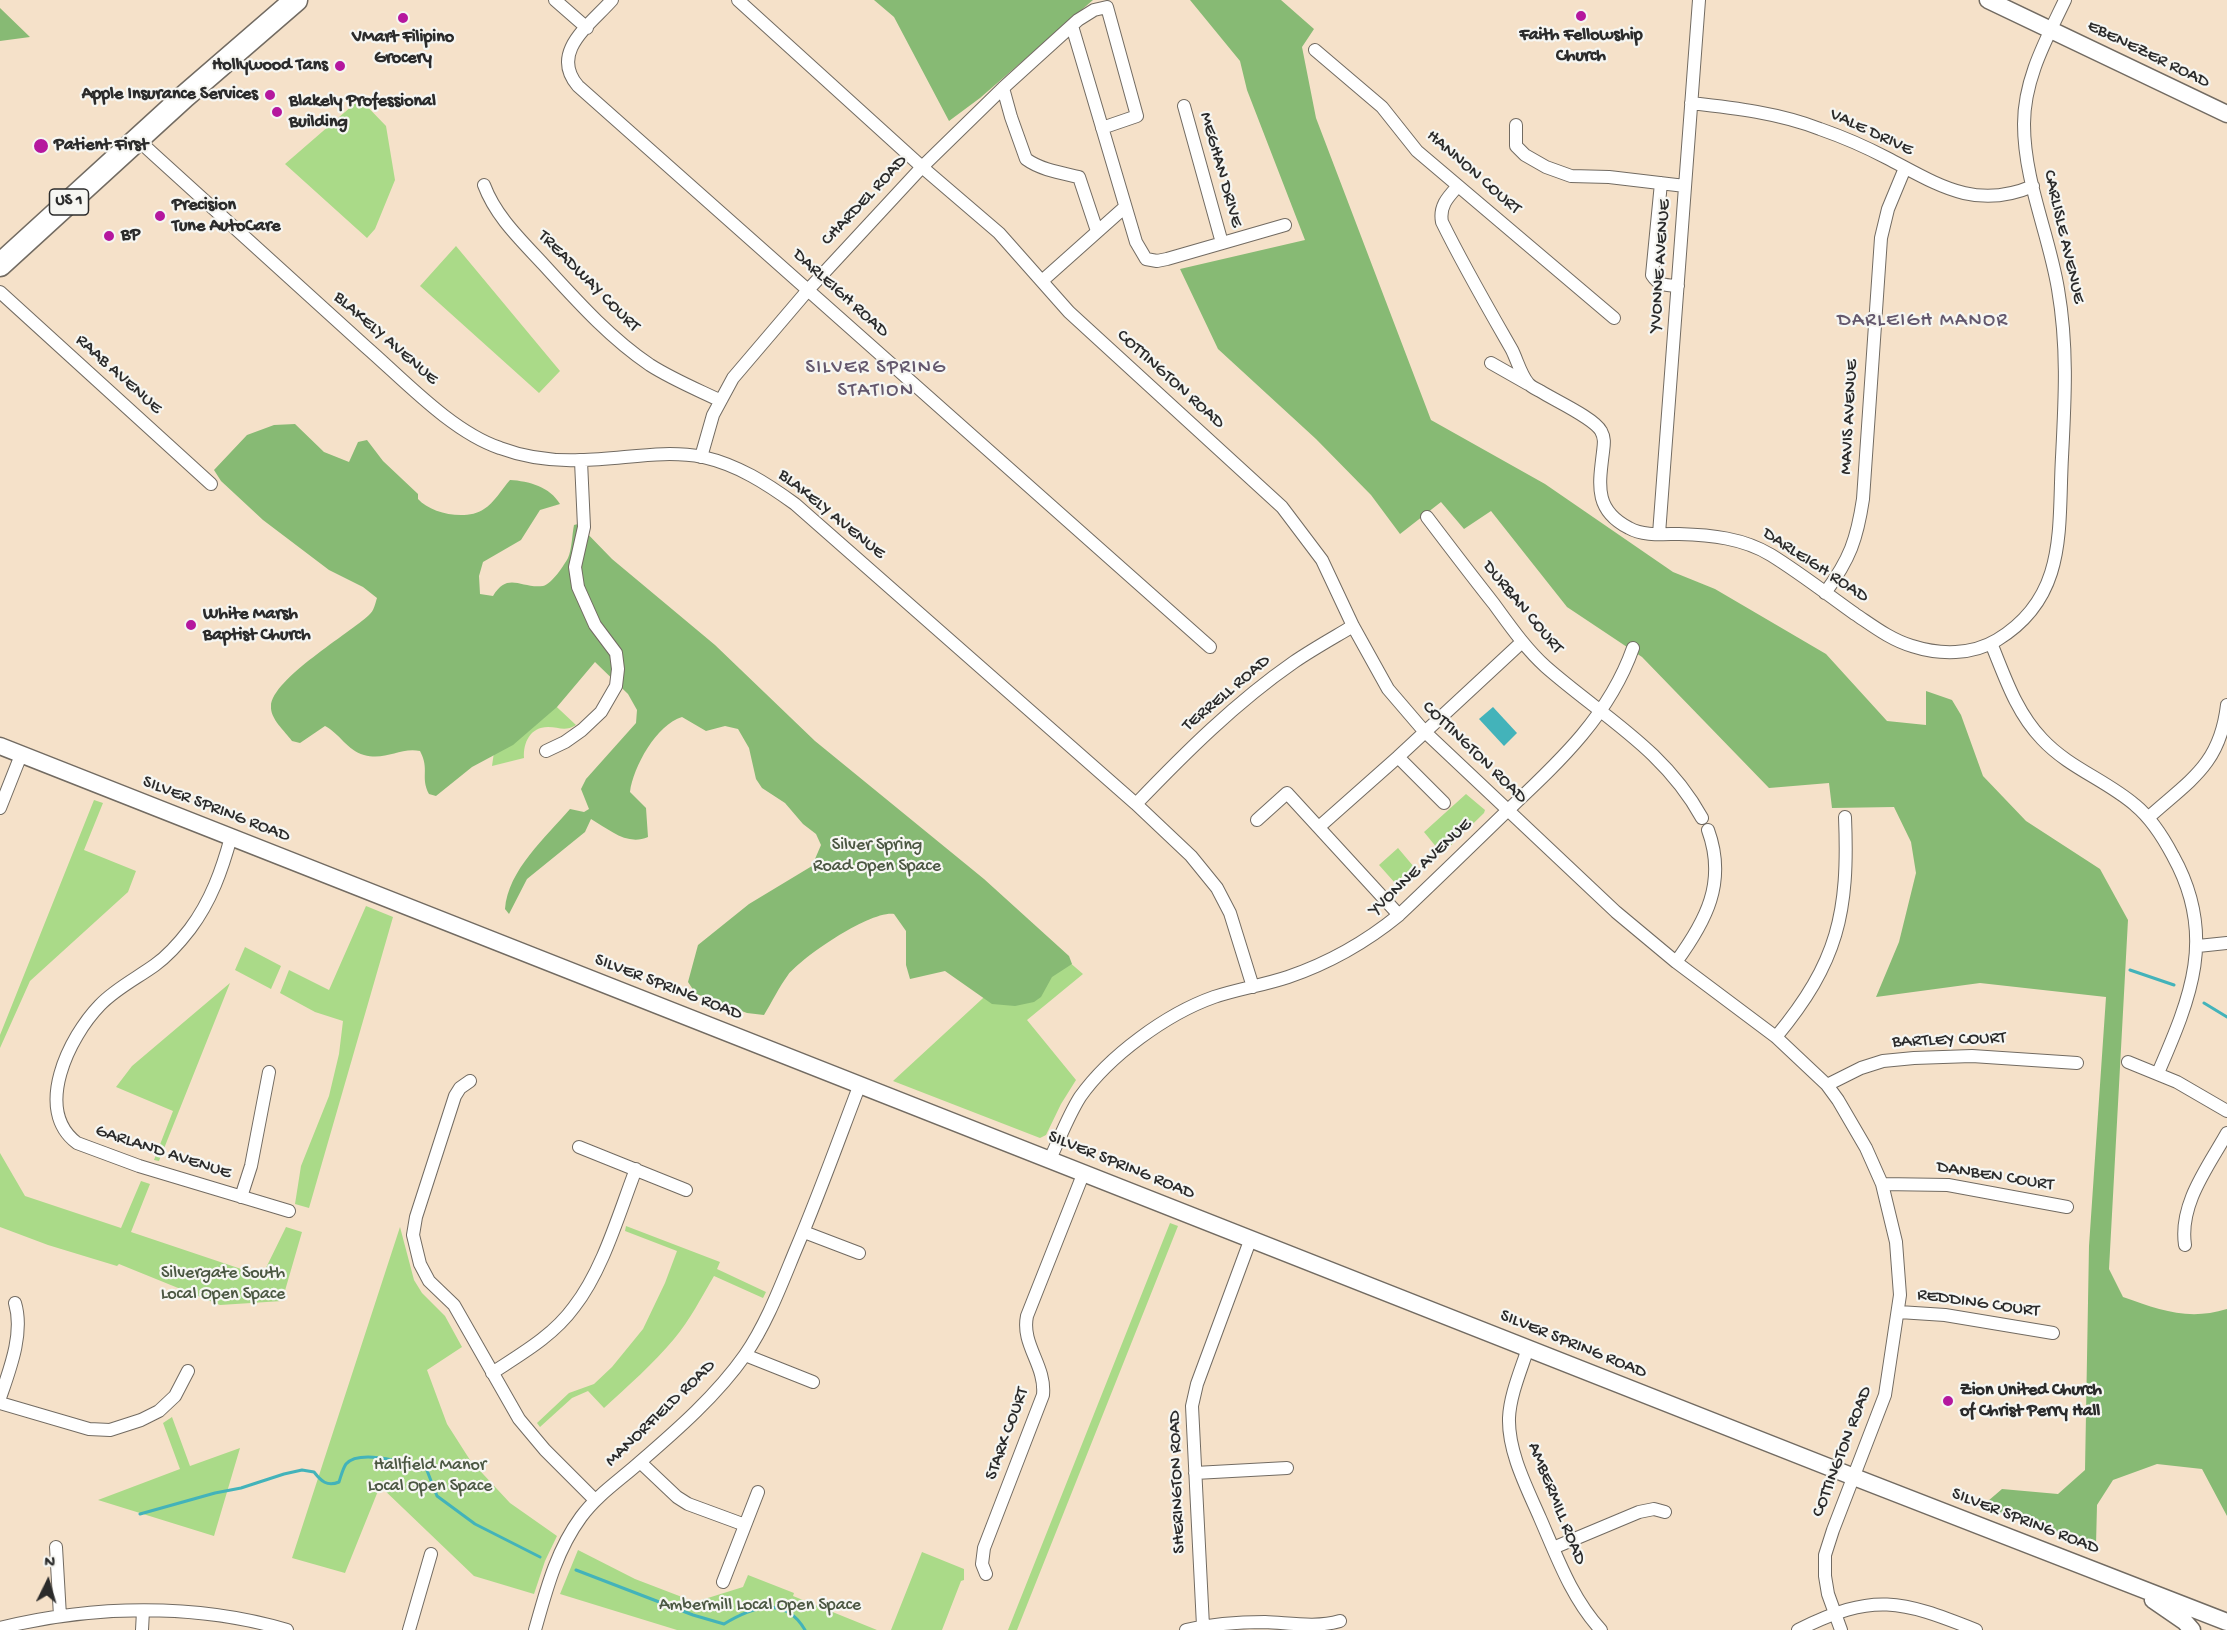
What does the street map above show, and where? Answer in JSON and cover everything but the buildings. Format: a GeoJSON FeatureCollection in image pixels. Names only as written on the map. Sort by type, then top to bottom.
{"type":"FeatureCollection","features":[{"type":"Feature","properties":{"kind":"highway","name":"US 1"},"geometry":{"type":"LineString","coordinates":[[0,265],[137,139],[296,0]]}},
{"type":"Feature","properties":{"kind":"main road","name":"EBENEZER ROAD"},"geometry":{"type":"LineString","coordinates":[[1988,0],[2227,114]]}},
{"type":"Feature","properties":{"kind":"main road","name":"SILVER SPRING ROAD"},"geometry":{"type":"LineString","coordinates":[[0,746],[2127,1583],[2223,1624]]}},
{"type":"Feature","properties":{"kind":"main road"},"geometry":{"type":"LineString","coordinates":[[2127,1583],[2185,1622],[2192,1630]]}},
{"type":"Feature","properties":{"kind":"street"},"geometry":{"type":"LineString","coordinates":[[555,0],[587,28]]}},
{"type":"Feature","properties":{"kind":"street","name":"DARLEIGH ROAD"},"geometry":{"type":"LineString","coordinates":[[612,0],[571,46],[567,67],[571,77],[1210,647]]}},
{"type":"Feature","properties":{"kind":"street","name":"COTTINGTON ROAD"},"geometry":{"type":"LineString","coordinates":[[738,0],[922,167],[999,233],[1069,312],[1282,507],[1322,560],[1353,626],[1388,689],[1424,731],[1616,912],[1676,962],[1776,1037],[1827,1086],[1857,1132],[1882,1184],[1897,1249],[1900,1295],[1886,1395],[1825,1555],[1825,1576],[1833,1613],[1841,1630]]}},
{"type":"Feature","properties":{"kind":"street","name":"YVONNE AVENUE"},"geometry":{"type":"LineString","coordinates":[[1659,534],[1699,0]]}},
{"type":"Feature","properties":{"kind":"street","name":"CARLISLE AVENUE"},"geometry":{"type":"LineString","coordinates":[[1991,643],[2016,627],[2034,609],[2045,592],[2057,545],[2066,381],[2065,348],[2054,266],[2032,186],[2025,140],[2025,111],[2033,71],[2065,0]]}},
{"type":"Feature","properties":{"kind":"street","name":"CHARDEL ROAD"},"geometry":{"type":"LineString","coordinates":[[701,457],[705,438],[720,400],[744,364],[808,290],[922,167],[1003,88],[1072,26],[1094,10],[1107,7],[1137,116],[1102,128]]}},
{"type":"Feature","properties":{"kind":"street"},"geometry":{"type":"LineString","coordinates":[[1072,26],[1140,252],[1151,261],[1167,259],[1285,225]]}},
{"type":"Feature","properties":{"kind":"street","name":"HANNON COURT"},"geometry":{"type":"LineString","coordinates":[[1315,50],[1382,108],[1418,151],[1614,318]]}},
{"type":"Feature","properties":{"kind":"street"},"geometry":{"type":"LineString","coordinates":[[1003,88],[1026,159],[1032,164],[1079,177],[1097,231]]}},
{"type":"Feature","properties":{"kind":"street","name":"VALE DRIVE"},"geometry":{"type":"LineString","coordinates":[[1691,103],[1790,119],[1841,137],[1952,191],[1974,196],[2004,195],[2032,186]]}},
{"type":"Feature","properties":{"kind":"street","name":"MEGHAN DRIVE"},"geometry":{"type":"LineString","coordinates":[[1184,106],[1222,243]]}},
{"type":"Feature","properties":{"kind":"street"},"geometry":{"type":"LineString","coordinates":[[1516,125],[1516,146],[1525,155],[1571,176],[1609,177],[1684,186]]}},
{"type":"Feature","properties":{"kind":"street","name":"BLAKELY AVENUE"},"geometry":{"type":"LineString","coordinates":[[137,139],[376,356],[474,437],[502,449],[533,456],[581,460],[657,454],[701,457],[751,474],[795,504],[1136,804],[1184,849],[1217,888],[1230,913],[1253,987]]}},
{"type":"Feature","properties":{"kind":"street","name":"MAVIS AVENUE"},"geometry":{"type":"LineString","coordinates":[[1825,593],[1847,561],[1858,530],[1863,499],[1881,238],[1888,209],[1905,168]]}},
{"type":"Feature","properties":{"kind":"street"},"geometry":{"type":"LineString","coordinates":[[1661,183],[1653,275],[1657,282],[1663,285],[1678,286]]}},
{"type":"Feature","properties":{"kind":"street","name":"TREADWAY COURT"},"geometry":{"type":"LineString","coordinates":[[484,185],[488,196],[505,223],[583,308],[607,330],[670,377],[720,400]]}},
{"type":"Feature","properties":{"kind":"street"},"geometry":{"type":"LineString","coordinates":[[1458,186],[1444,203],[1442,222],[1528,384]]}},
{"type":"Feature","properties":{"kind":"street"},"geometry":{"type":"LineString","coordinates":[[1042,281],[1125,207]]}},
{"type":"Feature","properties":{"kind":"street","name":"RAAB AVENUE"},"geometry":{"type":"LineString","coordinates":[[0,292],[211,484]]}},
{"type":"Feature","properties":{"kind":"street","name":"DARLEIGH ROAD"},"geometry":{"type":"LineString","coordinates":[[1491,363],[1594,423],[1602,432],[1604,442],[1599,487],[1605,508],[1614,518],[1632,530],[1714,537],[1750,544],[1775,557],[1880,630],[1913,647],[1930,651],[1965,651],[1991,643]]}},
{"type":"Feature","properties":{"kind":"street"},"geometry":{"type":"LineString","coordinates":[[546,751],[582,730],[601,712],[616,686],[618,669],[616,653],[595,625],[578,587],[575,567],[584,527],[581,460]]}},
{"type":"Feature","properties":{"kind":"street","name":"DURBAN COURT"},"geometry":{"type":"LineString","coordinates":[[1427,517],[1522,642],[1545,666],[1652,752],[1673,774],[1692,800],[1713,843],[1715,858],[1712,894],[1705,920],[1676,962]]}},
{"type":"Feature","properties":{"kind":"street","name":"TERRELL ROAD"},"geometry":{"type":"LineString","coordinates":[[1136,804],[1189,748],[1227,715],[1295,662],[1353,626]]}},
{"type":"Feature","properties":{"kind":"street"},"geometry":{"type":"LineString","coordinates":[[1319,827],[1522,642]]}},
{"type":"Feature","properties":{"kind":"street"},"geometry":{"type":"LineString","coordinates":[[1991,643],[2015,702],[2042,739],[2070,763],[2120,793],[2149,817],[2168,846],[2184,878],[2198,946],[2193,980],[2186,1003],[2158,1073]]}},
{"type":"Feature","properties":{"kind":"street","name":"YVONNE AVENUE"},"geometry":{"type":"LineString","coordinates":[[1050,1159],[1080,1098],[1095,1079],[1152,1029],[1213,998],[1288,977],[1347,952],[1399,915],[1562,758],[1601,711],[1614,690],[1633,648]]}},
{"type":"Feature","properties":{"kind":"street"},"geometry":{"type":"LineString","coordinates":[[2149,817],[2207,763],[2220,742],[2227,705]]}},
{"type":"Feature","properties":{"kind":"street"},"geometry":{"type":"LineString","coordinates":[[0,808],[21,755]]}},
{"type":"Feature","properties":{"kind":"street"},"geometry":{"type":"LineString","coordinates":[[1398,757],[1443,803]]}},
{"type":"Feature","properties":{"kind":"street"},"geometry":{"type":"LineString","coordinates":[[1257,820],[1287,793],[1399,915]]}},
{"type":"Feature","properties":{"kind":"street"},"geometry":{"type":"LineString","coordinates":[[1776,1037],[1812,989],[1831,953],[1845,889],[1847,862],[1845,817]]}},
{"type":"Feature","properties":{"kind":"street","name":"GARLAND AVENUE"},"geometry":{"type":"LineString","coordinates":[[231,837],[213,890],[191,928],[168,955],[101,1004],[78,1032],[61,1075],[55,1103],[60,1123],[69,1137],[77,1143],[139,1166],[289,1211]]}},
{"type":"Feature","properties":{"kind":"street"},"geometry":{"type":"LineString","coordinates":[[2198,946],[2227,943]]}},
{"type":"Feature","properties":{"kind":"street","name":"BARTLEY COURT"},"geometry":{"type":"LineString","coordinates":[[1827,1086],[1861,1068],[1883,1061],[1914,1058],[1972,1056],[2077,1063]]}},
{"type":"Feature","properties":{"kind":"street"},"geometry":{"type":"LineString","coordinates":[[2128,1062],[2177,1082],[2227,1111]]}},
{"type":"Feature","properties":{"kind":"street"},"geometry":{"type":"LineString","coordinates":[[241,1197],[251,1166],[268,1072]]}},
{"type":"Feature","properties":{"kind":"street"},"geometry":{"type":"LineString","coordinates":[[470,1081],[460,1088],[455,1096],[416,1216],[413,1235],[424,1273],[429,1281],[454,1305],[514,1411],[531,1434],[595,1500]]}},
{"type":"Feature","properties":{"kind":"street","name":"MANORFIELD ROAD"},"geometry":{"type":"LineString","coordinates":[[535,1630],[553,1568],[561,1550],[571,1532],[595,1500],[640,1462],[712,1393],[745,1355],[769,1312],[804,1232],[860,1084]]}},
{"type":"Feature","properties":{"kind":"street"},"geometry":{"type":"LineString","coordinates":[[2186,1245],[2184,1224],[2188,1207],[2198,1183],[2227,1133]]}},
{"type":"Feature","properties":{"kind":"street"},"geometry":{"type":"LineString","coordinates":[[579,1147],[686,1190]]}},
{"type":"Feature","properties":{"kind":"street"},"geometry":{"type":"LineString","coordinates":[[492,1373],[547,1335],[575,1307],[597,1268],[636,1169]]}},
{"type":"Feature","properties":{"kind":"street","name":"STARK COURT"},"geometry":{"type":"LineString","coordinates":[[986,1574],[982,1564],[984,1548],[1043,1395],[1041,1370],[1029,1342],[1026,1322],[1084,1172]]}},
{"type":"Feature","properties":{"kind":"street","name":"DANBEN COURT"},"geometry":{"type":"LineString","coordinates":[[1882,1184],[1948,1185],[2067,1207]]}},
{"type":"Feature","properties":{"kind":"street"},"geometry":{"type":"LineString","coordinates":[[804,1232],[859,1253]]}},
{"type":"Feature","properties":{"kind":"street","name":"SHERINGTON ROAD"},"geometry":{"type":"LineString","coordinates":[[1203,1626],[1192,1421],[1194,1396],[1251,1238]]}},
{"type":"Feature","properties":{"kind":"street"},"geometry":{"type":"LineString","coordinates":[[0,1398],[17,1337],[18,1316],[15,1302]]}},
{"type":"Feature","properties":{"kind":"street","name":"REDDING COURT"},"geometry":{"type":"LineString","coordinates":[[1899,1312],[1945,1315],[2053,1333]]}},
{"type":"Feature","properties":{"kind":"street","name":"AMBERMILL ROAD"},"geometry":{"type":"LineString","coordinates":[[1528,1348],[1513,1394],[1509,1430],[1525,1485],[1553,1548],[1576,1596],[1601,1630]]}},
{"type":"Feature","properties":{"kind":"street"},"geometry":{"type":"LineString","coordinates":[[745,1355],[813,1382]]}},
{"type":"Feature","properties":{"kind":"street"},"geometry":{"type":"LineString","coordinates":[[0,1403],[89,1429],[110,1430],[141,1420],[159,1411],[175,1396],[188,1371]]}},
{"type":"Feature","properties":{"kind":"street"},"geometry":{"type":"LineString","coordinates":[[640,1462],[677,1497],[745,1525]]}},
{"type":"Feature","properties":{"kind":"street"},"geometry":{"type":"LineString","coordinates":[[1195,1473],[1287,1467]]}},
{"type":"Feature","properties":{"kind":"street"},"geometry":{"type":"LineString","coordinates":[[723,1582],[758,1492]]}},
{"type":"Feature","properties":{"kind":"street"},"geometry":{"type":"LineString","coordinates":[[1553,1548],[1639,1512],[1654,1509],[1665,1512]]}},
{"type":"Feature","properties":{"kind":"street"},"geometry":{"type":"LineString","coordinates":[[56,1547],[60,1616]]}},
{"type":"Feature","properties":{"kind":"street"},"geometry":{"type":"LineString","coordinates":[[409,1630],[431,1554]]}},
{"type":"Feature","properties":{"kind":"street"},"geometry":{"type":"LineString","coordinates":[[1798,1630],[1833,1613],[1868,1605],[1899,1605],[1923,1610],[1976,1630]]}},
{"type":"Feature","properties":{"kind":"street"},"geometry":{"type":"LineString","coordinates":[[142,1611],[142,1630]]}},
{"type":"Feature","properties":{"kind":"street"},"geometry":{"type":"LineString","coordinates":[[0,1628],[60,1616],[142,1611],[213,1615],[287,1630]]}},
{"type":"Feature","properties":{"kind":"street"},"geometry":{"type":"LineString","coordinates":[[1186,1630],[1246,1622],[1324,1625],[1340,1621]]}},
{"type":"Feature","properties":{"kind":"green space"},"geometry":{"type":"Polygon","coordinates":[[[874,0],[1093,0],[980,98],[949,121],[894,17],[874,0]]]}},
{"type":"Feature","properties":{"kind":"green space"},"geometry":{"type":"Polygon","coordinates":[[[1190,0],[1281,0],[1314,29],[1302,47],[1316,118],[1431,420],[1545,484],[1673,572],[1715,589],[1826,654],[1887,721],[1926,725],[1926,691],[1952,700],[1961,715],[1983,776],[2026,821],[2100,869],[2128,920],[2109,1269],[2123,1297],[2136,1302],[2162,1310],[2187,1314],[2227,1309],[2227,1516],[2202,1469],[2157,1464],[2113,1480],[2097,1505],[2096,1545],[1981,1507],[2002,1489],[2058,1494],[2085,1470],[2089,1246],[2106,997],[1980,983],[1876,997],[1899,942],[1916,873],[1911,842],[1894,807],[1832,808],[1829,783],[1769,788],[1642,657],[1567,607],[1491,511],[1464,529],[1441,502],[1400,534],[1371,495],[1316,439],[1218,349],[1180,269],[1305,240],[1247,90],[1240,61],[1190,0]]]}},
{"type":"Feature","properties":{"kind":"green space"},"geometry":{"type":"Polygon","coordinates":[[[0,8],[30,37],[0,41],[0,8]]]}},
{"type":"Feature","properties":{"kind":"green space"},"geometry":{"type":"Polygon","coordinates":[[[360,99],[386,126],[395,180],[375,229],[367,238],[285,164],[360,99]]]}},
{"type":"Feature","properties":{"kind":"green space"},"geometry":{"type":"Polygon","coordinates":[[[456,246],[560,371],[539,393],[420,286],[456,246]]]}},
{"type":"Feature","properties":{"kind":"green space","name":"Silver Spring Road Open Space"},"geometry":{"type":"Polygon","coordinates":[[[295,424],[324,452],[349,462],[358,442],[367,440],[383,461],[418,494],[418,499],[431,509],[440,512],[459,515],[477,513],[491,503],[510,480],[532,484],[551,493],[560,504],[540,510],[521,540],[483,562],[479,576],[480,594],[493,596],[504,584],[510,583],[546,585],[568,558],[574,525],[578,524],[612,559],[715,645],[815,741],[984,879],[1069,956],[1072,964],[1052,977],[1041,997],[1034,1002],[1015,1006],[992,1004],[945,971],[910,979],[906,965],[906,931],[894,914],[883,915],[854,927],[808,957],[788,975],[764,1015],[747,1013],[696,994],[688,982],[698,945],[749,904],[812,866],[821,845],[816,834],[803,824],[785,803],[762,788],[756,779],[749,748],[738,729],[725,726],[706,731],[682,717],[673,721],[655,737],[641,759],[632,782],[630,792],[646,808],[648,837],[633,840],[626,838],[591,819],[585,832],[527,879],[509,914],[505,909],[508,895],[521,868],[570,809],[584,812],[589,809],[581,789],[586,779],[636,723],[637,710],[628,694],[595,662],[557,707],[513,745],[472,767],[436,796],[429,794],[426,788],[424,763],[420,751],[413,750],[379,756],[364,755],[358,753],[325,726],[300,743],[292,741],[278,725],[271,711],[275,695],[297,670],[369,615],[377,598],[363,587],[329,570],[263,520],[221,481],[214,470],[247,435],[274,425],[295,424]]]}},
{"type":"Feature","properties":{"kind":"green space"},"geometry":{"type":"Polygon","coordinates":[[[544,695],[576,725],[565,729],[548,727],[537,730],[526,742],[524,758],[492,766],[494,752],[544,695]]]}},
{"type":"Feature","properties":{"kind":"green space"},"geometry":{"type":"Polygon","coordinates":[[[1466,794],[1485,810],[1484,813],[1442,854],[1424,832],[1466,794]]]}},
{"type":"Feature","properties":{"kind":"green space"},"geometry":{"type":"Polygon","coordinates":[[[94,800],[103,803],[84,850],[136,871],[128,892],[30,981],[0,1048],[0,1035],[94,800]]]}},
{"type":"Feature","properties":{"kind":"green space"},"geometry":{"type":"Polygon","coordinates":[[[1398,848],[1414,867],[1395,883],[1379,865],[1398,848]]]}},
{"type":"Feature","properties":{"kind":"green space"},"geometry":{"type":"Polygon","coordinates":[[[366,906],[393,917],[309,1208],[295,1204],[301,1166],[329,1096],[339,1054],[343,1021],[315,1012],[280,993],[289,970],[329,990],[366,906]]]}},
{"type":"Feature","properties":{"kind":"green space"},"geometry":{"type":"Polygon","coordinates":[[[1045,941],[1083,974],[1027,1020],[1076,1080],[1046,1135],[1040,1138],[893,1081],[1045,941]]]}},
{"type":"Feature","properties":{"kind":"green space"},"geometry":{"type":"Polygon","coordinates":[[[245,947],[281,966],[271,989],[235,970],[245,947]]]}},
{"type":"Feature","properties":{"kind":"green space"},"geometry":{"type":"Polygon","coordinates":[[[230,983],[159,1161],[154,1160],[173,1111],[116,1087],[132,1066],[230,983]]]}},
{"type":"Feature","properties":{"kind":"green space","name":"Silvergate South Local Open Space"},"geometry":{"type":"Polygon","coordinates":[[[0,1153],[25,1196],[121,1228],[141,1181],[150,1184],[131,1232],[262,1276],[286,1227],[302,1232],[282,1301],[220,1305],[119,1264],[117,1266],[48,1245],[0,1227],[0,1153]]]}},
{"type":"Feature","properties":{"kind":"green space"},"geometry":{"type":"Polygon","coordinates":[[[1170,1223],[1178,1226],[1017,1630],[1008,1630],[1170,1223]]]}},
{"type":"Feature","properties":{"kind":"green space"},"geometry":{"type":"Polygon","coordinates":[[[626,1226],[720,1262],[717,1269],[766,1292],[763,1298],[714,1276],[674,1339],[604,1408],[588,1391],[572,1398],[540,1427],[537,1423],[569,1393],[594,1384],[612,1367],[643,1329],[665,1283],[677,1251],[625,1231],[626,1226]]]}},
{"type":"Feature","properties":{"kind":"green space","name":"Hallfield Manor Local Open Space"},"geometry":{"type":"Polygon","coordinates":[[[400,1227],[414,1280],[422,1293],[445,1316],[462,1347],[427,1370],[447,1424],[470,1460],[510,1503],[557,1536],[545,1561],[534,1594],[474,1576],[380,1486],[345,1573],[292,1558],[400,1227]]]}},
{"type":"Feature","properties":{"kind":"green space"},"geometry":{"type":"Polygon","coordinates":[[[172,1417],[190,1466],[240,1448],[214,1536],[98,1500],[180,1469],[163,1423],[172,1417]]]}},
{"type":"Feature","properties":{"kind":"green space","name":"Ambermill Local Open Space"},"geometry":{"type":"Polygon","coordinates":[[[578,1550],[635,1579],[695,1602],[743,1587],[748,1575],[877,1630],[677,1630],[560,1594],[578,1550]]]}},
{"type":"Feature","properties":{"kind":"green space"},"geometry":{"type":"Polygon","coordinates":[[[922,1552],[964,1569],[964,1580],[961,1581],[942,1630],[891,1630],[922,1552]]]}},
{"type":"Feature","properties":{"kind":"water"},"geometry":{"type":"Polygon","coordinates":[[[1493,707],[1517,733],[1504,746],[1479,719],[1493,707]]]}},
{"type":"Feature","properties":{"kind":"waterway"},"geometry":{"type":"LineString","coordinates":[[2130,970],[2174,985]]}},
{"type":"Feature","properties":{"kind":"waterway"},"geometry":{"type":"LineString","coordinates":[[2204,1003],[2227,1017]]}},
{"type":"Feature","properties":{"kind":"waterway"},"geometry":{"type":"LineString","coordinates":[[140,1514],[302,1470],[314,1472],[319,1478],[331,1484],[339,1482],[346,1464],[353,1459],[385,1458],[426,1468],[437,1496],[475,1524],[540,1557]]}},
{"type":"Feature","properties":{"kind":"waterway"},"geometry":{"type":"LineString","coordinates":[[576,1570],[693,1615],[724,1624],[757,1609],[778,1608],[797,1619],[805,1630]]}},
{"type":"Feature","properties":{"kind":"place","name":"Faith Fellowship Church"},"geometry":{"type":"Point","coordinates":[1581,16]}},
{"type":"Feature","properties":{"kind":"place","name":"VMart Filipino Grocery"},"geometry":{"type":"Point","coordinates":[403,18]}},
{"type":"Feature","properties":{"kind":"place","name":"Hollywood Tans"},"geometry":{"type":"Point","coordinates":[340,66]}},
{"type":"Feature","properties":{"kind":"place","name":"Apple Insurance Services"},"geometry":{"type":"Point","coordinates":[270,95]}},
{"type":"Feature","properties":{"kind":"place","name":"Blakely Professional Building"},"geometry":{"type":"Point","coordinates":[277,112]}},
{"type":"Feature","properties":{"kind":"place","name":"Patient First"},"geometry":{"type":"Point","coordinates":[41,146]}},
{"type":"Feature","properties":{"kind":"place","name":"Precision Tune AutoCare"},"geometry":{"type":"Point","coordinates":[160,216]}},
{"type":"Feature","properties":{"kind":"place","name":"BP"},"geometry":{"type":"Point","coordinates":[109,236]}},
{"type":"Feature","properties":{"kind":"place","name":"White Marsh Baptist Church"},"geometry":{"type":"Point","coordinates":[191,625]}},
{"type":"Feature","properties":{"kind":"place","name":"Zion United Church of Christ Perry Hall"},"geometry":{"type":"Point","coordinates":[1948,1401]}},
{"type":"Feature","properties":{"kind":"district","name":"DARLEIGH MANOR"},"geometry":{"type":"Point","coordinates":[1923,322]}},
{"type":"Feature","properties":{"kind":"district","name":"SILVER SPRING STATION"},"geometry":{"type":"Point","coordinates":[876,380]}}]}
